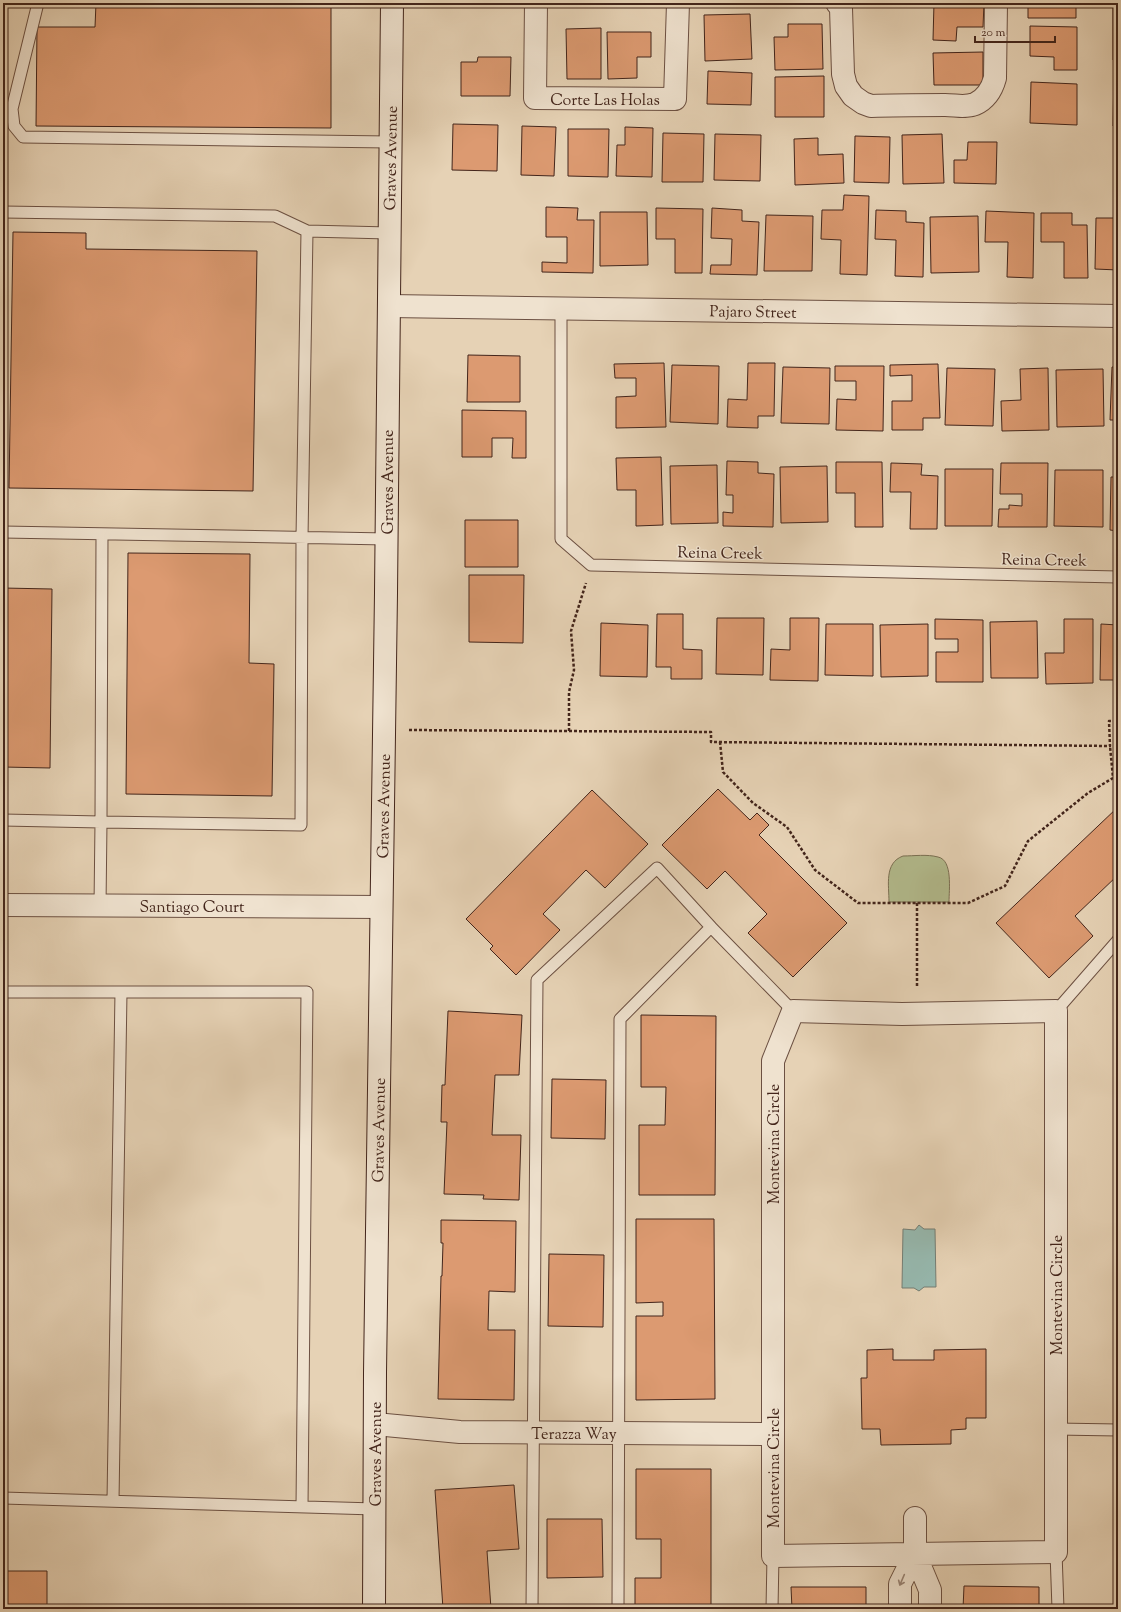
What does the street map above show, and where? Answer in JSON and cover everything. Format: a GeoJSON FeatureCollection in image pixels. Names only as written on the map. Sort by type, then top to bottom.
{"type":"FeatureCollection","features":[{"type":"Feature","properties":{"kind":"street","name":"Graves Avenue"},"geometry":{"type":"LineString","coordinates":[[374,1609],[392,3]]}},
{"type":"Feature","properties":{"kind":"street","name":"Corte Las Holas"},"geometry":{"type":"LineString","coordinates":[[536,3],[535,98],[675,99],[678,3]]}},
{"type":"Feature","properties":{"kind":"street"},"geometry":{"type":"LineString","coordinates":[[839,6],[843,74],[846,86],[853,96],[863,103],[871,106],[950,105],[965,107],[976,103],[986,96],[993,86],[995,78],[996,3]]}},
{"type":"Feature","properties":{"kind":"street","name":"Pajaro Street"},"geometry":{"type":"LineString","coordinates":[[389,306],[1118,316]]}},
{"type":"Feature","properties":{"kind":"street","name":"Santiago Court"},"geometry":{"type":"LineString","coordinates":[[3,905],[381,907]]}},
{"type":"Feature","properties":{"kind":"street"},"geometry":{"type":"LineString","coordinates":[[793,1011],[917,1014],[1056,1011]]}},
{"type":"Feature","properties":{"kind":"street","name":"Montevina Circle"},"geometry":{"type":"LineString","coordinates":[[773,1556],[773,1061],[793,1011]]}},
{"type":"Feature","properties":{"kind":"street","name":"Montevina Circle"},"geometry":{"type":"LineString","coordinates":[[1056,1011],[1056,1552]]}},
{"type":"Feature","properties":{"kind":"street","name":"Terazza Way"},"geometry":{"type":"LineString","coordinates":[[375,1424],[460,1432],[773,1434]]}},
{"type":"Feature","properties":{"kind":"street"},"geometry":{"type":"LineString","coordinates":[[915,1518],[915,1554],[930,1590],[930,1609]]}},
{"type":"Feature","properties":{"kind":"street"},"geometry":{"type":"LineString","coordinates":[[773,1556],[1056,1552]]}},
{"type":"Feature","properties":{"kind":"street"},"geometry":{"type":"LineString","coordinates":[[900,1609],[900,1584],[915,1554]]}},
{"type":"Feature","properties":{"kind":"lane"},"geometry":{"type":"LineString","coordinates":[[38,3],[12,109],[14,126],[23,137],[390,142]]}},
{"type":"Feature","properties":{"kind":"lane"},"geometry":{"type":"LineString","coordinates":[[3,212],[275,216],[307,231],[389,233]]}},
{"type":"Feature","properties":{"kind":"lane"},"geometry":{"type":"LineString","coordinates":[[3,820],[301,825],[302,538],[307,231]]}},
{"type":"Feature","properties":{"kind":"lane"},"geometry":{"type":"LineString","coordinates":[[561,308],[561,539],[591,565]]}},
{"type":"Feature","properties":{"kind":"lane"},"geometry":{"type":"LineString","coordinates":[[3,532],[387,539]]}},
{"type":"Feature","properties":{"kind":"lane"},"geometry":{"type":"LineString","coordinates":[[100,906],[102,534]]}},
{"type":"Feature","properties":{"kind":"lane","name":"Reina Creek"},"geometry":{"type":"LineString","coordinates":[[591,565],[1118,577]]}},
{"type":"Feature","properties":{"kind":"lane"},"geometry":{"type":"LineString","coordinates":[[532,1609],[537,980],[657,868],[711,927],[793,1011]]}},
{"type":"Feature","properties":{"kind":"lane"},"geometry":{"type":"LineString","coordinates":[[618,1609],[620,1018],[711,927]]}},
{"type":"Feature","properties":{"kind":"lane"},"geometry":{"type":"LineString","coordinates":[[1056,1011],[1118,940]]}},
{"type":"Feature","properties":{"kind":"lane"},"geometry":{"type":"LineString","coordinates":[[3,992],[307,992],[302,1507]]}},
{"type":"Feature","properties":{"kind":"lane"},"geometry":{"type":"LineString","coordinates":[[113,1501],[121,992]]}},
{"type":"Feature","properties":{"kind":"lane"},"geometry":{"type":"LineString","coordinates":[[1056,1429],[1118,1430]]}},
{"type":"Feature","properties":{"kind":"lane"},"geometry":{"type":"LineString","coordinates":[[3,1498],[374,1509]]}},
{"type":"Feature","properties":{"kind":"lane"},"geometry":{"type":"LineString","coordinates":[[1056,1552],[1058,1609]]}},
{"type":"Feature","properties":{"kind":"lane"},"geometry":{"type":"LineString","coordinates":[[772,1609],[773,1556]]}},
{"type":"Feature","properties":{"kind":"path"},"geometry":{"type":"LineString","coordinates":[[569,731],[569,692],[574,670],[571,631],[591,565]]}},
{"type":"Feature","properties":{"kind":"path"},"geometry":{"type":"LineString","coordinates":[[720,742],[723,772],[753,803],[787,827],[815,870],[858,903],[968,903],[1005,886],[1028,841],[1088,793],[1113,778],[1109,721],[1118,721]]}},
{"type":"Feature","properties":{"kind":"path"},"geometry":{"type":"LineString","coordinates":[[384,730],[711,732],[711,742],[1110,746]]}},
{"type":"Feature","properties":{"kind":"path"},"geometry":{"type":"LineString","coordinates":[[917,903],[917,1014]]}},
{"type":"Feature","properties":{"kind":"green space"},"geometry":{"type":"Polygon","coordinates":[[[920,855],[943,859],[948,869],[949,876],[949,902],[889,902],[888,882],[890,869],[897,859],[903,856],[920,855]]]}},
{"type":"Feature","properties":{"kind":"water"},"geometry":{"type":"Polygon","coordinates":[[[919,1225],[924,1229],[935,1229],[936,1287],[924,1287],[919,1291],[914,1288],[902,1288],[903,1229],[915,1230],[919,1225]]]}},
{"type":"Feature","properties":{"kind":"building"},"geometry":{"type":"Polygon","coordinates":[[[96,3],[331,3],[331,128],[36,126],[37,27],[95,27],[96,3]]]}},
{"type":"Feature","properties":{"kind":"building"},"geometry":{"type":"Polygon","coordinates":[[[934,3],[984,3],[983,27],[957,27],[956,41],[933,40],[934,3]]]}},
{"type":"Feature","properties":{"kind":"building"},"geometry":{"type":"Polygon","coordinates":[[[1028,3],[1076,3],[1076,18],[1028,18],[1028,3]]]}},
{"type":"Feature","properties":{"kind":"building"},"geometry":{"type":"Polygon","coordinates":[[[1113,3],[1118,3],[1118,60],[1113,60],[1113,3]]]}},
{"type":"Feature","properties":{"kind":"building"},"geometry":{"type":"Polygon","coordinates":[[[750,14],[752,59],[705,61],[704,15],[750,14]]]}},
{"type":"Feature","properties":{"kind":"building"},"geometry":{"type":"Polygon","coordinates":[[[788,24],[822,24],[823,69],[775,70],[774,37],[788,37],[788,24]]]}},
{"type":"Feature","properties":{"kind":"building"},"geometry":{"type":"Polygon","coordinates":[[[1030,26],[1077,27],[1077,70],[1054,70],[1054,57],[1030,56],[1030,26]]]}},
{"type":"Feature","properties":{"kind":"building"},"geometry":{"type":"Polygon","coordinates":[[[601,28],[601,79],[567,79],[566,29],[601,28]]]}},
{"type":"Feature","properties":{"kind":"building"},"geometry":{"type":"Polygon","coordinates":[[[607,32],[651,32],[651,57],[637,57],[637,78],[608,79],[607,32]]]}},
{"type":"Feature","properties":{"kind":"building"},"geometry":{"type":"Polygon","coordinates":[[[983,52],[983,85],[934,85],[933,53],[983,52]]]}},
{"type":"Feature","properties":{"kind":"building"},"geometry":{"type":"Polygon","coordinates":[[[478,57],[511,57],[510,96],[461,96],[461,62],[477,62],[478,57]]]}},
{"type":"Feature","properties":{"kind":"building"},"geometry":{"type":"Polygon","coordinates":[[[1114,69],[1118,69],[1118,126],[1113,126],[1114,69]]]}},
{"type":"Feature","properties":{"kind":"building"},"geometry":{"type":"Polygon","coordinates":[[[708,71],[752,73],[751,105],[707,104],[708,71]]]}},
{"type":"Feature","properties":{"kind":"building"},"geometry":{"type":"Polygon","coordinates":[[[824,76],[824,117],[775,117],[775,77],[824,76]]]}},
{"type":"Feature","properties":{"kind":"building"},"geometry":{"type":"Polygon","coordinates":[[[1031,82],[1077,84],[1077,125],[1030,123],[1031,82]]]}},
{"type":"Feature","properties":{"kind":"building"},"geometry":{"type":"Polygon","coordinates":[[[453,124],[498,125],[497,171],[452,170],[453,124]]]}},
{"type":"Feature","properties":{"kind":"building"},"geometry":{"type":"Polygon","coordinates":[[[522,126],[556,127],[554,176],[521,175],[522,126]]]}},
{"type":"Feature","properties":{"kind":"building"},"geometry":{"type":"Polygon","coordinates":[[[625,127],[653,128],[652,177],[616,176],[617,145],[625,145],[625,127]]]}},
{"type":"Feature","properties":{"kind":"building"},"geometry":{"type":"Polygon","coordinates":[[[568,129],[609,129],[608,177],[568,176],[568,129]]]}},
{"type":"Feature","properties":{"kind":"building"},"geometry":{"type":"Polygon","coordinates":[[[663,133],[704,134],[703,182],[662,182],[663,133]]]}},
{"type":"Feature","properties":{"kind":"building"},"geometry":{"type":"Polygon","coordinates":[[[715,134],[761,135],[760,181],[714,180],[715,134]]]}},
{"type":"Feature","properties":{"kind":"building"},"geometry":{"type":"Polygon","coordinates":[[[942,134],[944,183],[903,184],[902,135],[942,134]]]}},
{"type":"Feature","properties":{"kind":"building"},"geometry":{"type":"Polygon","coordinates":[[[855,136],[890,137],[889,183],[854,182],[855,136]]]}},
{"type":"Feature","properties":{"kind":"building"},"geometry":{"type":"Polygon","coordinates":[[[818,138],[818,155],[843,154],[844,183],[795,185],[794,139],[818,138]]]}},
{"type":"Feature","properties":{"kind":"building"},"geometry":{"type":"Polygon","coordinates":[[[968,142],[997,142],[996,184],[954,183],[954,160],[967,160],[968,142]]]}},
{"type":"Feature","properties":{"kind":"building"},"geometry":{"type":"Polygon","coordinates":[[[844,195],[869,196],[867,275],[840,274],[841,240],[821,239],[822,210],[843,210],[844,195]]]}},
{"type":"Feature","properties":{"kind":"building"},"geometry":{"type":"Polygon","coordinates":[[[546,207],[578,208],[577,220],[594,220],[593,273],[542,272],[542,262],[567,263],[567,237],[546,237],[546,207]]]}},
{"type":"Feature","properties":{"kind":"building"},"geometry":{"type":"Polygon","coordinates":[[[656,208],[703,209],[702,273],[675,273],[675,239],[656,239],[656,208]]]}},
{"type":"Feature","properties":{"kind":"building"},"geometry":{"type":"Polygon","coordinates":[[[712,208],[742,210],[742,221],[759,222],[757,275],[710,274],[711,265],[731,265],[732,239],[711,238],[712,208]]]}},
{"type":"Feature","properties":{"kind":"building"},"geometry":{"type":"Polygon","coordinates":[[[876,210],[906,211],[906,222],[924,223],[923,277],[895,276],[896,240],[875,239],[876,210]]]}},
{"type":"Feature","properties":{"kind":"building"},"geometry":{"type":"Polygon","coordinates":[[[986,211],[1034,213],[1033,278],[1007,277],[1008,242],[985,242],[986,211]]]}},
{"type":"Feature","properties":{"kind":"building"},"geometry":{"type":"Polygon","coordinates":[[[600,212],[647,212],[648,265],[600,266],[600,212]]]}},
{"type":"Feature","properties":{"kind":"building"},"geometry":{"type":"Polygon","coordinates":[[[1041,213],[1072,213],[1072,225],[1087,225],[1088,278],[1064,278],[1064,242],[1041,242],[1041,213]]]}},
{"type":"Feature","properties":{"kind":"building"},"geometry":{"type":"Polygon","coordinates":[[[766,215],[813,216],[812,271],[764,271],[766,215]]]}},
{"type":"Feature","properties":{"kind":"building"},"geometry":{"type":"Polygon","coordinates":[[[978,216],[979,272],[931,273],[930,217],[978,216]]]}},
{"type":"Feature","properties":{"kind":"building"},"geometry":{"type":"Polygon","coordinates":[[[1096,218],[1118,218],[1118,270],[1095,269],[1096,218]]]}},
{"type":"Feature","properties":{"kind":"building"},"geometry":{"type":"Polygon","coordinates":[[[13,232],[86,233],[86,249],[257,251],[253,491],[9,488],[13,232]]]}},
{"type":"Feature","properties":{"kind":"building"},"geometry":{"type":"Polygon","coordinates":[[[468,355],[520,356],[520,402],[467,402],[468,355]]]}},
{"type":"Feature","properties":{"kind":"building"},"geometry":{"type":"Polygon","coordinates":[[[664,363],[666,427],[616,428],[616,397],[636,396],[636,378],[615,378],[614,364],[664,363]]]}},
{"type":"Feature","properties":{"kind":"building"},"geometry":{"type":"Polygon","coordinates":[[[748,363],[775,363],[774,416],[758,416],[758,428],[727,427],[728,399],[747,400],[748,363]]]}},
{"type":"Feature","properties":{"kind":"building"},"geometry":{"type":"Polygon","coordinates":[[[938,364],[940,418],[923,418],[923,430],[892,430],[892,401],[912,401],[912,375],[890,376],[890,365],[938,364]]]}},
{"type":"Feature","properties":{"kind":"building"},"geometry":{"type":"Polygon","coordinates":[[[672,365],[719,366],[718,424],[670,422],[672,365]]]}},
{"type":"Feature","properties":{"kind":"building"},"geometry":{"type":"Polygon","coordinates":[[[835,366],[884,366],[883,431],[836,430],[837,399],[856,400],[856,381],[835,381],[835,366]]]}},
{"type":"Feature","properties":{"kind":"building"},"geometry":{"type":"Polygon","coordinates":[[[783,367],[830,368],[829,424],[781,423],[783,367]]]}},
{"type":"Feature","properties":{"kind":"building"},"geometry":{"type":"Polygon","coordinates":[[[1112,367],[1118,367],[1118,420],[1110,420],[1112,367]]]}},
{"type":"Feature","properties":{"kind":"building"},"geometry":{"type":"Polygon","coordinates":[[[947,368],[995,369],[993,426],[945,425],[947,368]]]}},
{"type":"Feature","properties":{"kind":"building"},"geometry":{"type":"Polygon","coordinates":[[[1048,368],[1049,430],[1002,431],[1001,401],[1021,400],[1020,369],[1048,368]]]}},
{"type":"Feature","properties":{"kind":"building"},"geometry":{"type":"Polygon","coordinates":[[[1103,369],[1104,426],[1057,427],[1056,370],[1103,369]]]}},
{"type":"Feature","properties":{"kind":"building"},"geometry":{"type":"Polygon","coordinates":[[[462,410],[526,411],[526,458],[512,458],[513,438],[492,438],[492,457],[462,457],[462,410]]]}},
{"type":"Feature","properties":{"kind":"building"},"geometry":{"type":"Polygon","coordinates":[[[661,457],[663,525],[636,526],[636,490],[617,490],[616,458],[661,457]]]}},
{"type":"Feature","properties":{"kind":"building"},"geometry":{"type":"Polygon","coordinates":[[[727,461],[758,462],[758,473],[774,474],[773,527],[723,526],[723,512],[733,513],[733,495],[726,495],[727,461]]]}},
{"type":"Feature","properties":{"kind":"building"},"geometry":{"type":"Polygon","coordinates":[[[836,462],[882,462],[883,527],[855,527],[855,493],[836,493],[836,462]]]}},
{"type":"Feature","properties":{"kind":"building"},"geometry":{"type":"Polygon","coordinates":[[[891,463],[922,464],[921,475],[938,476],[937,529],[910,529],[911,492],[890,492],[891,463]]]}},
{"type":"Feature","properties":{"kind":"building"},"geometry":{"type":"Polygon","coordinates":[[[1001,463],[1048,463],[1047,527],[998,527],[999,509],[1009,509],[1009,505],[1022,506],[1022,494],[1000,494],[1001,463]]]}},
{"type":"Feature","properties":{"kind":"building"},"geometry":{"type":"Polygon","coordinates":[[[717,465],[718,523],[671,524],[670,466],[717,465]]]}},
{"type":"Feature","properties":{"kind":"building"},"geometry":{"type":"Polygon","coordinates":[[[827,466],[828,522],[781,523],[780,467],[827,466]]]}},
{"type":"Feature","properties":{"kind":"building"},"geometry":{"type":"Polygon","coordinates":[[[945,469],[993,469],[992,526],[945,526],[945,469]]]}},
{"type":"Feature","properties":{"kind":"building"},"geometry":{"type":"Polygon","coordinates":[[[1055,470],[1103,470],[1103,527],[1054,526],[1055,470]]]}},
{"type":"Feature","properties":{"kind":"building"},"geometry":{"type":"Polygon","coordinates":[[[1111,477],[1118,477],[1118,531],[1110,530],[1111,477]]]}},
{"type":"Feature","properties":{"kind":"building"},"geometry":{"type":"Polygon","coordinates":[[[465,520],[518,520],[518,567],[465,567],[465,520]]]}},
{"type":"Feature","properties":{"kind":"building"},"geometry":{"type":"Polygon","coordinates":[[[128,553],[250,554],[249,663],[274,664],[272,796],[126,794],[128,553]]]}},
{"type":"Feature","properties":{"kind":"building"},"geometry":{"type":"Polygon","coordinates":[[[469,575],[524,575],[523,643],[469,642],[469,575]]]}},
{"type":"Feature","properties":{"kind":"building"},"geometry":{"type":"Polygon","coordinates":[[[3,588],[52,589],[50,768],[3,767],[3,588]]]}},
{"type":"Feature","properties":{"kind":"building"},"geometry":{"type":"Polygon","coordinates":[[[657,614],[683,614],[683,649],[702,650],[702,679],[671,679],[671,667],[656,667],[657,614]]]}},
{"type":"Feature","properties":{"kind":"building"},"geometry":{"type":"Polygon","coordinates":[[[717,618],[764,618],[763,675],[716,674],[717,618]]]}},
{"type":"Feature","properties":{"kind":"building"},"geometry":{"type":"Polygon","coordinates":[[[790,618],[819,618],[818,681],[770,680],[771,649],[790,650],[790,618]]]}},
{"type":"Feature","properties":{"kind":"building"},"geometry":{"type":"Polygon","coordinates":[[[935,619],[983,620],[983,682],[936,682],[936,652],[958,652],[958,639],[935,639],[935,619]]]}},
{"type":"Feature","properties":{"kind":"building"},"geometry":{"type":"Polygon","coordinates":[[[1064,619],[1093,619],[1093,683],[1046,684],[1045,653],[1064,653],[1064,619]]]}},
{"type":"Feature","properties":{"kind":"building"},"geometry":{"type":"Polygon","coordinates":[[[1037,621],[1038,678],[991,678],[990,622],[1037,621]]]}},
{"type":"Feature","properties":{"kind":"building"},"geometry":{"type":"Polygon","coordinates":[[[601,623],[648,625],[647,677],[600,676],[601,623]]]}},
{"type":"Feature","properties":{"kind":"building"},"geometry":{"type":"Polygon","coordinates":[[[826,624],[873,624],[873,676],[825,675],[826,624]]]}},
{"type":"Feature","properties":{"kind":"building"},"geometry":{"type":"Polygon","coordinates":[[[928,624],[928,676],[881,677],[880,625],[928,624]]]}},
{"type":"Feature","properties":{"kind":"building"},"geometry":{"type":"Polygon","coordinates":[[[1101,624],[1118,625],[1118,680],[1100,680],[1101,624]]]}},
{"type":"Feature","properties":{"kind":"building"},"geometry":{"type":"Polygon","coordinates":[[[718,789],[750,820],[757,813],[769,825],[759,835],[847,923],[793,977],[748,933],[767,914],[725,871],[707,889],[662,845],[718,789]]]}},
{"type":"Feature","properties":{"kind":"building"},"geometry":{"type":"Polygon","coordinates":[[[592,790],[648,844],[605,888],[586,870],[543,914],[560,930],[516,975],[490,949],[493,946],[466,919],[592,790]]]}},
{"type":"Feature","properties":{"kind":"building"},"geometry":{"type":"Polygon","coordinates":[[[1118,807],[1118,875],[1075,916],[1093,936],[1049,978],[996,923],[1118,807]]]}},
{"type":"Feature","properties":{"kind":"building"},"geometry":{"type":"Polygon","coordinates":[[[448,1011],[522,1015],[519,1075],[495,1075],[492,1135],[521,1135],[519,1200],[483,1199],[484,1195],[444,1194],[447,1122],[441,1122],[442,1085],[445,1085],[448,1011]]]}},
{"type":"Feature","properties":{"kind":"building"},"geometry":{"type":"Polygon","coordinates":[[[641,1015],[716,1016],[715,1195],[639,1195],[639,1125],[665,1125],[666,1087],[641,1087],[641,1015]]]}},
{"type":"Feature","properties":{"kind":"building"},"geometry":{"type":"Polygon","coordinates":[[[552,1079],[606,1080],[605,1139],[551,1138],[552,1079]]]}},
{"type":"Feature","properties":{"kind":"building"},"geometry":{"type":"Polygon","coordinates":[[[636,1219],[714,1219],[715,1399],[636,1400],[636,1316],[663,1316],[663,1302],[636,1303],[636,1219]]]}},
{"type":"Feature","properties":{"kind":"building"},"geometry":{"type":"Polygon","coordinates":[[[441,1220],[516,1221],[515,1292],[489,1291],[488,1330],[515,1330],[514,1400],[438,1399],[443,1243],[441,1243],[441,1220]]]}},
{"type":"Feature","properties":{"kind":"building"},"geometry":{"type":"Polygon","coordinates":[[[549,1254],[604,1255],[603,1327],[548,1326],[549,1254]]]}},
{"type":"Feature","properties":{"kind":"building"},"geometry":{"type":"Polygon","coordinates":[[[893,1349],[893,1360],[934,1360],[934,1350],[986,1349],[986,1418],[966,1418],[966,1429],[951,1430],[951,1444],[881,1445],[880,1429],[862,1429],[861,1378],[867,1378],[867,1350],[893,1349]]]}},
{"type":"Feature","properties":{"kind":"building"},"geometry":{"type":"Polygon","coordinates":[[[636,1469],[711,1469],[711,1609],[635,1609],[635,1578],[661,1578],[661,1539],[636,1539],[636,1469]]]}},
{"type":"Feature","properties":{"kind":"building"},"geometry":{"type":"Polygon","coordinates":[[[514,1485],[519,1549],[487,1551],[491,1609],[443,1609],[435,1490],[514,1485]]]}},
{"type":"Feature","properties":{"kind":"building"},"geometry":{"type":"Polygon","coordinates":[[[547,1519],[602,1519],[603,1577],[547,1578],[547,1519]]]}},
{"type":"Feature","properties":{"kind":"building"},"geometry":{"type":"Polygon","coordinates":[[[3,1571],[47,1571],[47,1609],[3,1609],[3,1571]]]}},
{"type":"Feature","properties":{"kind":"building"},"geometry":{"type":"Polygon","coordinates":[[[964,1586],[1039,1587],[1039,1609],[963,1609],[964,1586]]]}},
{"type":"Feature","properties":{"kind":"building"},"geometry":{"type":"Polygon","coordinates":[[[791,1587],[866,1587],[866,1609],[792,1609],[791,1587]]]}}]}
